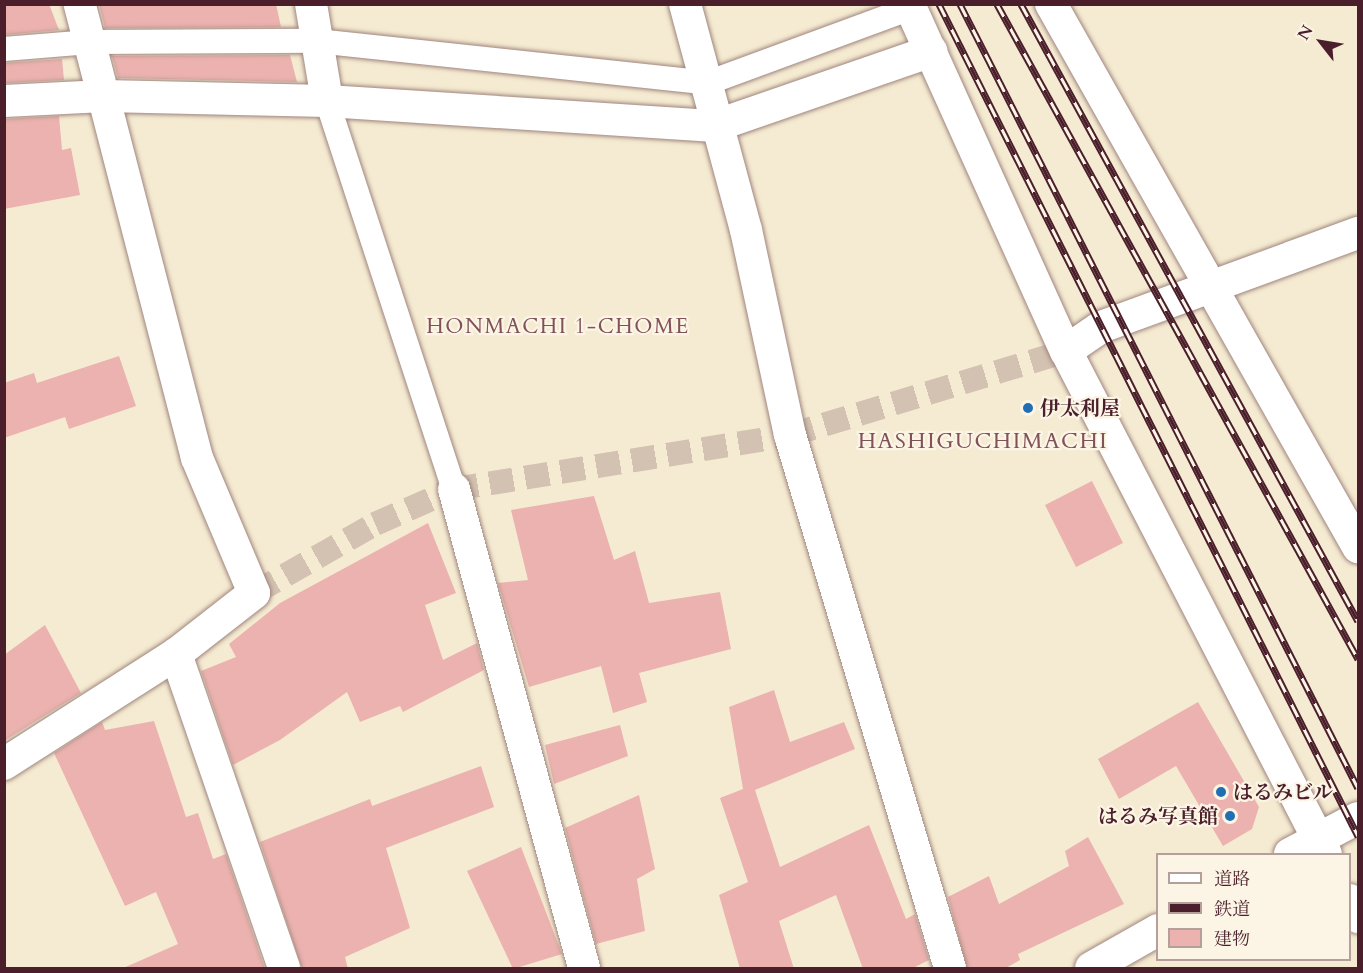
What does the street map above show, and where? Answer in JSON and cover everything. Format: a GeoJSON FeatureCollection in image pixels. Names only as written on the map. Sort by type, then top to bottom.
{"type":"FeatureCollection","features":[{"type":"Feature","properties":{"kind":"street"},"geometry":{"type":"LineString","coordinates":[[4,764],[176,654],[254,593],[197,458],[80,4]]}},
{"type":"Feature","properties":{"kind":"street"},"geometry":{"type":"LineString","coordinates":[[311,4],[327,101],[454,489],[584,969]]}},
{"type":"Feature","properties":{"kind":"street"},"geometry":{"type":"LineString","coordinates":[[685,4],[707,83],[715,126],[746,230],[790,435],[950,969]]}},
{"type":"Feature","properties":{"kind":"street"},"geometry":{"type":"LineString","coordinates":[[1053,5],[1359,547]]}},
{"type":"Feature","properties":{"kind":"street"},"geometry":{"type":"LineString","coordinates":[[4,49],[90,42],[317,41],[707,83],[910,6],[1066,351],[1322,847]]}},
{"type":"Feature","properties":{"kind":"street"},"geometry":{"type":"LineString","coordinates":[[4,101],[104,96],[327,101],[715,126],[932,51]]}},
{"type":"Feature","properties":{"kind":"street"},"geometry":{"type":"LineString","coordinates":[[1066,351],[1101,327],[1359,232]]}},
{"type":"Feature","properties":{"kind":"street"},"geometry":{"type":"LineString","coordinates":[[176,654],[284,969]]}},
{"type":"Feature","properties":{"kind":"street"},"geometry":{"type":"LineString","coordinates":[[1298,853],[1322,847],[1359,818]]}},
{"type":"Feature","properties":{"kind":"street"},"geometry":{"type":"LineString","coordinates":[[1351,902],[1359,917]]}},
{"type":"Feature","properties":{"kind":"street"},"geometry":{"type":"LineString","coordinates":[[1091,969],[1156,931]]}},
{"type":"Feature","properties":{"kind":"building"},"geometry":{"type":"Polygon","coordinates":[[[4,4],[49,4],[59,30],[4,35],[4,4]]]}},
{"type":"Feature","properties":{"kind":"building"},"geometry":{"type":"Polygon","coordinates":[[[99,4],[276,4],[281,27],[105,28],[99,4]]]}},
{"type":"Feature","properties":{"kind":"building"},"geometry":{"type":"Polygon","coordinates":[[[290,55],[297,82],[118,78],[112,56],[290,55]]]}},
{"type":"Feature","properties":{"kind":"building"},"geometry":{"type":"Polygon","coordinates":[[[62,59],[64,80],[4,83],[4,63],[62,59]]]}},
{"type":"Feature","properties":{"kind":"building"},"geometry":{"type":"Polygon","coordinates":[[[59,116],[62,150],[71,148],[80,195],[4,209],[4,119],[59,116]]]}},
{"type":"Feature","properties":{"kind":"building"},"geometry":{"type":"Polygon","coordinates":[[[119,356],[136,406],[69,429],[65,417],[4,438],[4,383],[34,373],[37,383],[119,356]]]}},
{"type":"Feature","properties":{"kind":"building"},"geometry":{"type":"Polygon","coordinates":[[[1092,481],[1123,543],[1076,567],[1045,505],[1092,481]]]}},
{"type":"Feature","properties":{"kind":"building"},"geometry":{"type":"Polygon","coordinates":[[[594,496],[614,560],[635,551],[649,603],[720,592],[731,649],[639,673],[647,702],[613,713],[601,666],[529,687],[498,583],[528,580],[511,510],[594,496]]]}},
{"type":"Feature","properties":{"kind":"building"},"geometry":{"type":"Polygon","coordinates":[[[428,523],[456,593],[425,605],[443,660],[477,643],[484,670],[403,712],[400,706],[360,722],[347,692],[280,740],[233,765],[201,671],[236,657],[229,644],[280,603],[428,523]]]}},
{"type":"Feature","properties":{"kind":"building"},"geometry":{"type":"Polygon","coordinates":[[[45,625],[81,693],[4,741],[4,655],[45,625]]]}},
{"type":"Feature","properties":{"kind":"building"},"geometry":{"type":"Polygon","coordinates":[[[774,690],[790,742],[844,722],[855,749],[755,790],[780,867],[869,825],[906,919],[915,914],[929,960],[911,969],[863,969],[836,895],[779,921],[794,969],[740,969],[719,895],[748,882],[720,798],[743,789],[729,707],[774,690]]]}},
{"type":"Feature","properties":{"kind":"building"},"geometry":{"type":"Polygon","coordinates":[[[1198,702],[1259,807],[1252,829],[1223,846],[1176,766],[1119,799],[1098,759],[1198,702]]]}},
{"type":"Feature","properties":{"kind":"building"},"geometry":{"type":"Polygon","coordinates":[[[154,721],[186,817],[198,813],[213,859],[226,854],[265,969],[121,969],[178,944],[156,892],[125,906],[54,753],[102,722],[105,730],[154,721]]]}},
{"type":"Feature","properties":{"kind":"building"},"geometry":{"type":"Polygon","coordinates":[[[620,725],[628,756],[554,784],[545,745],[620,725]]]}},
{"type":"Feature","properties":{"kind":"building"},"geometry":{"type":"Polygon","coordinates":[[[481,766],[494,807],[386,848],[410,928],[345,957],[348,969],[302,969],[260,842],[370,799],[372,806],[481,766]]]}},
{"type":"Feature","properties":{"kind":"building"},"geometry":{"type":"Polygon","coordinates":[[[639,795],[655,869],[637,879],[645,931],[596,944],[565,828],[639,795]]]}},
{"type":"Feature","properties":{"kind":"building"},"geometry":{"type":"Polygon","coordinates":[[[1088,837],[1124,904],[1018,954],[1020,960],[1004,969],[967,969],[948,897],[989,876],[999,904],[1069,866],[1065,851],[1088,837]]]}},
{"type":"Feature","properties":{"kind":"building"},"geometry":{"type":"Polygon","coordinates":[[[521,847],[562,954],[513,969],[467,871],[521,847]]]}},
{"type":"Feature","properties":{"kind":"tunnel"},"geometry":{"type":"LineString","coordinates":[[254,593],[375,524],[454,489],[790,435],[1066,351]]}},
{"type":"Feature","properties":{"kind":"railway"},"geometry":{"type":"LineString","coordinates":[[939,4],[1358,836]]}},
{"type":"Feature","properties":{"kind":"railway"},"geometry":{"type":"LineString","coordinates":[[960,4],[1358,788]]}},
{"type":"Feature","properties":{"kind":"railway"},"geometry":{"type":"LineString","coordinates":[[997,4],[1358,659]]}},
{"type":"Feature","properties":{"kind":"railway"},"geometry":{"type":"LineString","coordinates":[[1021,4],[1358,621]]}},
{"type":"Feature","properties":{"kind":"place","name":"伊太利屋"},"geometry":{"type":"Point","coordinates":[1028,408]}},
{"type":"Feature","properties":{"kind":"place","name":"はるみビル"},"geometry":{"type":"Point","coordinates":[1221,792]}},
{"type":"Feature","properties":{"kind":"place","name":"はるみ写真館"},"geometry":{"type":"Point","coordinates":[1230,816]}},
{"type":"Feature","properties":{"kind":"district","name":"HONMACHI 1-CHOME"},"geometry":{"type":"Point","coordinates":[558,327]}},
{"type":"Feature","properties":{"kind":"district","name":"HASHIGUCHIMACHI"},"geometry":{"type":"Point","coordinates":[983,442]}}]}
